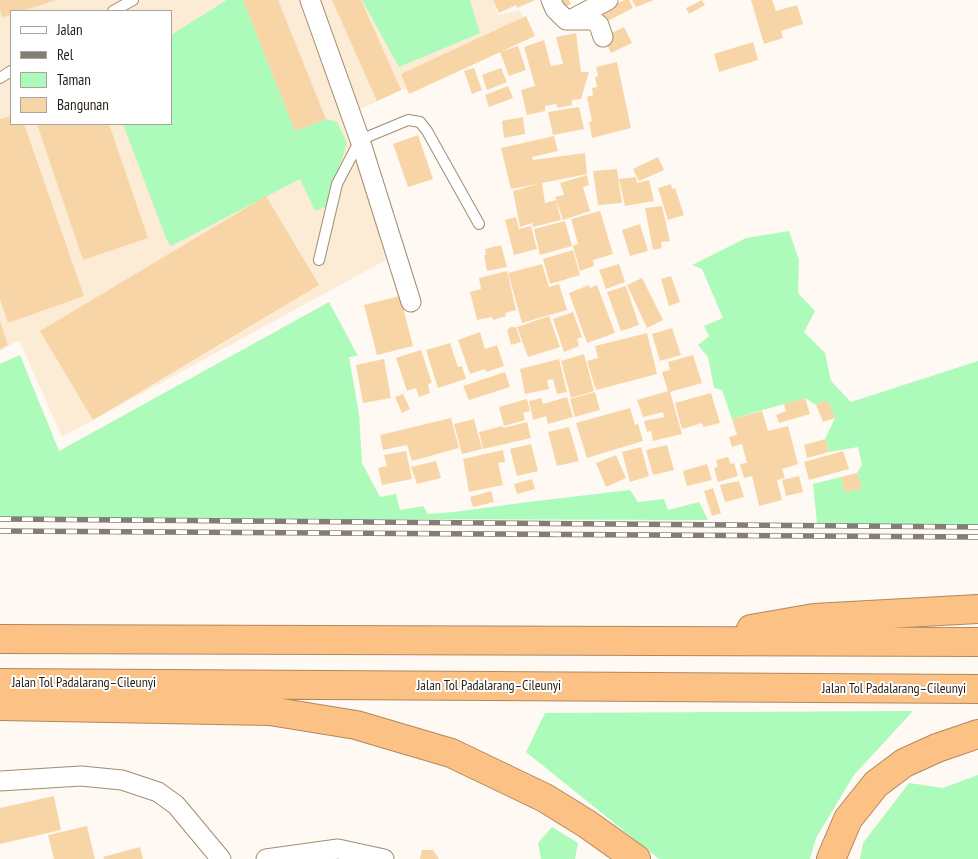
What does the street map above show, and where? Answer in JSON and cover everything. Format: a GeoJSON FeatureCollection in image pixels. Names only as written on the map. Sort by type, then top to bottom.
{"type":"FeatureCollection","features":[{"type":"Feature","properties":{"kind":"highway"},"geometry":{"type":"LineString","coordinates":[[674,642],[814,618],[978,609]]}},
{"type":"Feature","properties":{"kind":"highway"},"geometry":{"type":"LineString","coordinates":[[0,638],[978,642]]}},
{"type":"Feature","properties":{"kind":"highway","name":"Jalan Tol Padalarang–Cileunyi"},"geometry":{"type":"LineString","coordinates":[[0,683],[978,689]]}},
{"type":"Feature","properties":{"kind":"highway"},"geometry":{"type":"LineString","coordinates":[[0,706],[270,712],[356,725],[451,753],[467,760],[545,798],[587,824],[636,859]]}},
{"type":"Feature","properties":{"kind":"highway"},"geometry":{"type":"LineString","coordinates":[[831,859],[848,819],[876,784],[904,763],[937,748],[978,734]]}},
{"type":"Feature","properties":{"kind":"street"},"geometry":{"type":"LineString","coordinates":[[310,0],[360,140],[411,302]]}},
{"type":"Feature","properties":{"kind":"street"},"geometry":{"type":"LineString","coordinates":[[551,0],[555,9],[566,20],[593,20],[599,25],[603,37]]}},
{"type":"Feature","properties":{"kind":"street"},"geometry":{"type":"LineString","coordinates":[[571,19],[608,0]]}},
{"type":"Feature","properties":{"kind":"street"},"geometry":{"type":"LineString","coordinates":[[0,781],[81,776],[122,780],[158,792],[176,805],[221,859]]}},
{"type":"Feature","properties":{"kind":"street"},"geometry":{"type":"LineString","coordinates":[[266,859],[338,850],[384,859]]}},
{"type":"Feature","properties":{"kind":"lane"},"geometry":{"type":"LineString","coordinates":[[115,10],[133,0]]}},
{"type":"Feature","properties":{"kind":"lane"},"geometry":{"type":"LineString","coordinates":[[319,260],[337,184],[360,140],[408,120],[420,122],[427,131],[479,224]]}},
{"type":"Feature","properties":{"kind":"shaded area"},"geometry":{"type":"Polygon","coordinates":[[[0,0],[493,0],[498,15],[520,10],[529,32],[345,116],[386,260],[62,437],[19,340],[0,351],[0,0]]]}},
{"type":"Feature","properties":{"kind":"green space"},"geometry":{"type":"Polygon","coordinates":[[[227,0],[243,0],[295,131],[326,119],[337,122],[347,143],[327,206],[315,211],[300,179],[171,246],[166,238],[123,125],[172,125],[172,34],[227,0]]]}},
{"type":"Feature","properties":{"kind":"green space"},"geometry":{"type":"Polygon","coordinates":[[[362,0],[470,0],[480,33],[399,67],[362,0]]]}},
{"type":"Feature","properties":{"kind":"green space"},"geometry":{"type":"Polygon","coordinates":[[[789,231],[799,260],[798,293],[815,311],[804,332],[825,353],[831,381],[851,402],[978,361],[978,526],[817,523],[813,484],[841,477],[845,492],[862,488],[857,473],[862,465],[858,447],[829,452],[825,439],[835,418],[827,400],[816,405],[805,398],[732,419],[722,390],[714,388],[708,357],[698,345],[709,336],[704,326],[723,318],[702,269],[692,265],[746,238],[789,231]]]}},
{"type":"Feature","properties":{"kind":"green space"},"geometry":{"type":"Polygon","coordinates":[[[329,302],[358,356],[349,357],[359,414],[362,463],[380,497],[396,494],[400,510],[423,506],[428,514],[454,512],[630,490],[638,502],[664,499],[668,510],[699,502],[708,520],[0,518],[0,364],[20,355],[59,451],[329,302]]]}},
{"type":"Feature","properties":{"kind":"green space"},"geometry":{"type":"Polygon","coordinates":[[[913,711],[854,775],[816,838],[810,859],[659,859],[526,752],[545,713],[913,711]]]}},
{"type":"Feature","properties":{"kind":"green space"},"geometry":{"type":"Polygon","coordinates":[[[978,775],[978,859],[860,859],[863,843],[909,783],[943,788],[978,775]]]}},
{"type":"Feature","properties":{"kind":"green space"},"geometry":{"type":"Polygon","coordinates":[[[552,827],[578,843],[575,859],[541,859],[538,843],[552,827]]]}},
{"type":"Feature","properties":{"kind":"building"},"geometry":{"type":"Polygon","coordinates":[[[0,0],[56,0],[25,10],[10,10],[10,15],[2,17],[0,0]]]}},
{"type":"Feature","properties":{"kind":"building"},"geometry":{"type":"Polygon","coordinates":[[[243,0],[278,0],[326,119],[295,131],[243,0]]]}},
{"type":"Feature","properties":{"kind":"building"},"geometry":{"type":"Polygon","coordinates":[[[332,0],[361,0],[401,90],[377,101],[332,0]]]}},
{"type":"Feature","properties":{"kind":"building"},"geometry":{"type":"Polygon","coordinates":[[[493,0],[535,0],[517,8],[516,5],[499,13],[493,0]]]}},
{"type":"Feature","properties":{"kind":"building"},"geometry":{"type":"Polygon","coordinates":[[[556,0],[569,0],[571,4],[560,9],[556,0]]]}},
{"type":"Feature","properties":{"kind":"building"},"geometry":{"type":"Polygon","coordinates":[[[629,0],[633,8],[600,25],[594,13],[629,0]]]}},
{"type":"Feature","properties":{"kind":"building"},"geometry":{"type":"Polygon","coordinates":[[[632,0],[654,0],[636,7],[632,0]]]}},
{"type":"Feature","properties":{"kind":"building"},"geometry":{"type":"Polygon","coordinates":[[[702,0],[705,5],[689,14],[686,8],[702,0]]]}},
{"type":"Feature","properties":{"kind":"building"},"geometry":{"type":"Polygon","coordinates":[[[751,0],[772,0],[776,11],[797,5],[803,24],[781,31],[783,38],[764,44],[751,0]]]}},
{"type":"Feature","properties":{"kind":"building"},"geometry":{"type":"Polygon","coordinates":[[[526,16],[535,36],[409,94],[401,74],[526,16]]]}},
{"type":"Feature","properties":{"kind":"building"},"geometry":{"type":"Polygon","coordinates":[[[624,27],[632,43],[611,53],[603,37],[624,27]]]}},
{"type":"Feature","properties":{"kind":"building"},"geometry":{"type":"Polygon","coordinates":[[[576,33],[581,72],[589,72],[581,99],[572,100],[572,105],[558,108],[556,104],[545,106],[545,111],[527,115],[521,90],[535,86],[524,47],[544,40],[551,66],[563,64],[556,37],[576,33]]]}},
{"type":"Feature","properties":{"kind":"building"},"geometry":{"type":"Polygon","coordinates":[[[753,42],[758,60],[719,72],[714,54],[753,42]]]}},
{"type":"Feature","properties":{"kind":"building"},"geometry":{"type":"Polygon","coordinates":[[[518,46],[526,70],[509,76],[500,52],[518,46]]]}},
{"type":"Feature","properties":{"kind":"building"},"geometry":{"type":"Polygon","coordinates":[[[617,62],[631,128],[592,138],[589,122],[592,121],[587,97],[593,95],[592,88],[597,87],[595,77],[598,76],[596,67],[617,62]]]}},
{"type":"Feature","properties":{"kind":"building"},"geometry":{"type":"Polygon","coordinates":[[[474,68],[482,90],[472,94],[464,71],[474,68]]]}},
{"type":"Feature","properties":{"kind":"building"},"geometry":{"type":"Polygon","coordinates":[[[501,68],[507,82],[487,90],[482,75],[501,68]]]}},
{"type":"Feature","properties":{"kind":"building"},"geometry":{"type":"Polygon","coordinates":[[[508,86],[513,98],[489,107],[485,95],[508,86]]]}},
{"type":"Feature","properties":{"kind":"building"},"geometry":{"type":"Polygon","coordinates":[[[579,107],[584,129],[553,135],[548,112],[579,107]]]}},
{"type":"Feature","properties":{"kind":"building"},"geometry":{"type":"Polygon","coordinates":[[[10,116],[10,125],[24,125],[84,296],[8,323],[0,299],[0,119],[10,116]]]}},
{"type":"Feature","properties":{"kind":"building"},"geometry":{"type":"Polygon","coordinates":[[[523,117],[525,134],[504,138],[502,121],[523,117]]]}},
{"type":"Feature","properties":{"kind":"building"},"geometry":{"type":"Polygon","coordinates":[[[37,125],[109,125],[148,238],[83,260],[37,125]]]}},
{"type":"Feature","properties":{"kind":"building"},"geometry":{"type":"Polygon","coordinates":[[[418,135],[433,179],[408,187],[393,144],[418,135]]]}},
{"type":"Feature","properties":{"kind":"building"},"geometry":{"type":"Polygon","coordinates":[[[554,136],[558,151],[532,157],[533,160],[585,153],[587,174],[542,183],[545,203],[556,200],[561,220],[533,227],[532,223],[520,227],[513,191],[538,184],[511,189],[501,148],[554,136]]]}},
{"type":"Feature","properties":{"kind":"building"},"geometry":{"type":"Polygon","coordinates":[[[658,157],[664,170],[639,181],[633,169],[658,157]]]}},
{"type":"Feature","properties":{"kind":"building"},"geometry":{"type":"Polygon","coordinates":[[[617,169],[622,203],[598,205],[593,171],[617,169]]]}},
{"type":"Feature","properties":{"kind":"building"},"geometry":{"type":"Polygon","coordinates":[[[587,175],[589,185],[583,187],[590,211],[563,220],[555,197],[564,195],[560,183],[587,175]]]}},
{"type":"Feature","properties":{"kind":"building"},"geometry":{"type":"Polygon","coordinates":[[[636,177],[637,183],[649,180],[654,201],[625,206],[619,179],[636,177]]]}},
{"type":"Feature","properties":{"kind":"building"},"geometry":{"type":"Polygon","coordinates":[[[671,184],[672,189],[675,188],[684,215],[668,220],[658,188],[671,184]]]}},
{"type":"Feature","properties":{"kind":"building"},"geometry":{"type":"Polygon","coordinates":[[[266,196],[319,285],[93,420],[40,331],[266,196]]]}},
{"type":"Feature","properties":{"kind":"building"},"geometry":{"type":"Polygon","coordinates":[[[662,206],[670,241],[661,242],[662,248],[653,250],[645,208],[662,206]]]}},
{"type":"Feature","properties":{"kind":"building"},"geometry":{"type":"Polygon","coordinates":[[[600,211],[613,254],[593,260],[594,266],[580,271],[573,246],[578,244],[571,219],[600,211]]]}},
{"type":"Feature","properties":{"kind":"building"},"geometry":{"type":"Polygon","coordinates":[[[516,217],[519,229],[531,226],[537,249],[514,255],[505,220],[516,217]]]}},
{"type":"Feature","properties":{"kind":"building"},"geometry":{"type":"Polygon","coordinates":[[[565,221],[572,246],[540,255],[534,229],[565,221]]]}},
{"type":"Feature","properties":{"kind":"building"},"geometry":{"type":"Polygon","coordinates":[[[640,224],[648,251],[630,256],[622,230],[640,224]]]}},
{"type":"Feature","properties":{"kind":"building"},"geometry":{"type":"Polygon","coordinates":[[[501,245],[507,267],[487,271],[484,255],[486,255],[485,249],[501,245]]]}},
{"type":"Feature","properties":{"kind":"building"},"geometry":{"type":"Polygon","coordinates":[[[573,250],[580,275],[550,284],[543,259],[573,250]]]}},
{"type":"Feature","properties":{"kind":"building"},"geometry":{"type":"Polygon","coordinates":[[[542,264],[549,287],[559,284],[567,310],[522,323],[508,273],[542,264]]]}},
{"type":"Feature","properties":{"kind":"building"},"geometry":{"type":"Polygon","coordinates":[[[619,264],[625,282],[606,289],[599,270],[619,264]]]}},
{"type":"Feature","properties":{"kind":"building"},"geometry":{"type":"Polygon","coordinates":[[[507,271],[516,310],[505,313],[506,316],[493,320],[492,317],[477,320],[470,292],[481,289],[479,278],[507,271]]]}},
{"type":"Feature","properties":{"kind":"building"},"geometry":{"type":"Polygon","coordinates":[[[671,276],[680,302],[669,306],[661,279],[671,276]]]}},
{"type":"Feature","properties":{"kind":"building"},"geometry":{"type":"Polygon","coordinates":[[[642,278],[663,320],[647,328],[627,285],[642,278]]]}},
{"type":"Feature","properties":{"kind":"building"},"geometry":{"type":"Polygon","coordinates":[[[589,285],[590,288],[597,285],[615,333],[587,343],[569,293],[589,285]]]}},
{"type":"Feature","properties":{"kind":"building"},"geometry":{"type":"Polygon","coordinates":[[[626,286],[639,325],[621,331],[607,292],[626,286]]]}},
{"type":"Feature","properties":{"kind":"building"},"geometry":{"type":"Polygon","coordinates":[[[400,296],[413,346],[377,355],[364,305],[400,296]]]}},
{"type":"Feature","properties":{"kind":"building"},"geometry":{"type":"Polygon","coordinates":[[[573,312],[582,337],[577,339],[579,346],[564,352],[553,319],[573,312]]]}},
{"type":"Feature","properties":{"kind":"building"},"geometry":{"type":"Polygon","coordinates":[[[549,316],[560,347],[528,357],[517,327],[549,316]]]}},
{"type":"Feature","properties":{"kind":"building"},"geometry":{"type":"Polygon","coordinates":[[[0,321],[8,345],[0,349],[0,321]]]}},
{"type":"Feature","properties":{"kind":"building"},"geometry":{"type":"Polygon","coordinates":[[[511,327],[516,327],[521,342],[511,345],[507,330],[511,327]]]}},
{"type":"Feature","properties":{"kind":"building"},"geometry":{"type":"Polygon","coordinates":[[[672,328],[681,355],[660,361],[652,334],[672,328]]]}},
{"type":"Feature","properties":{"kind":"building"},"geometry":{"type":"Polygon","coordinates":[[[480,332],[485,349],[497,345],[504,366],[486,372],[485,369],[470,374],[458,340],[480,332]]]}},
{"type":"Feature","properties":{"kind":"building"},"geometry":{"type":"Polygon","coordinates":[[[647,333],[657,374],[596,390],[587,361],[598,358],[595,346],[647,333]]]}},
{"type":"Feature","properties":{"kind":"building"},"geometry":{"type":"Polygon","coordinates":[[[450,343],[458,367],[462,366],[466,379],[438,388],[426,350],[450,343]]]}},
{"type":"Feature","properties":{"kind":"building"},"geometry":{"type":"Polygon","coordinates":[[[421,350],[432,383],[428,384],[430,393],[419,397],[416,388],[407,391],[396,358],[421,350]]]}},
{"type":"Feature","properties":{"kind":"building"},"geometry":{"type":"Polygon","coordinates":[[[584,354],[594,391],[571,398],[561,361],[584,354]]]}},
{"type":"Feature","properties":{"kind":"building"},"geometry":{"type":"Polygon","coordinates":[[[693,355],[702,383],[670,392],[682,434],[653,441],[651,431],[647,432],[644,421],[664,417],[663,412],[643,417],[637,400],[668,391],[662,372],[670,370],[668,362],[693,355]]]}},
{"type":"Feature","properties":{"kind":"building"},"geometry":{"type":"Polygon","coordinates":[[[384,359],[391,398],[363,403],[356,365],[384,359]]]}},
{"type":"Feature","properties":{"kind":"building"},"geometry":{"type":"Polygon","coordinates":[[[559,359],[567,392],[557,394],[553,379],[547,380],[549,389],[525,394],[520,369],[559,359]]]}},
{"type":"Feature","properties":{"kind":"building"},"geometry":{"type":"Polygon","coordinates":[[[505,372],[510,387],[469,400],[463,386],[505,372]]]}},
{"type":"Feature","properties":{"kind":"building"},"geometry":{"type":"Polygon","coordinates":[[[595,392],[600,410],[575,417],[570,399],[595,392]]]}},
{"type":"Feature","properties":{"kind":"building"},"geometry":{"type":"Polygon","coordinates":[[[711,393],[720,423],[703,427],[702,423],[682,429],[675,403],[711,393]]]}},
{"type":"Feature","properties":{"kind":"building"},"geometry":{"type":"Polygon","coordinates":[[[403,394],[410,409],[402,413],[395,397],[403,394]]]}},
{"type":"Feature","properties":{"kind":"building"},"geometry":{"type":"Polygon","coordinates":[[[567,397],[573,417],[548,424],[546,416],[533,420],[529,401],[541,398],[543,404],[567,397]]]}},
{"type":"Feature","properties":{"kind":"building"},"geometry":{"type":"Polygon","coordinates":[[[805,398],[810,414],[779,423],[776,415],[786,411],[784,404],[805,398]]]}},
{"type":"Feature","properties":{"kind":"building"},"geometry":{"type":"Polygon","coordinates":[[[527,399],[530,411],[523,413],[525,420],[504,426],[499,407],[527,399]]]}},
{"type":"Feature","properties":{"kind":"building"},"geometry":{"type":"Polygon","coordinates":[[[827,400],[835,418],[823,422],[816,405],[827,400]]]}},
{"type":"Feature","properties":{"kind":"building"},"geometry":{"type":"Polygon","coordinates":[[[630,408],[635,425],[638,424],[643,441],[587,458],[576,423],[630,408]]]}},
{"type":"Feature","properties":{"kind":"building"},"geometry":{"type":"Polygon","coordinates":[[[762,411],[768,431],[788,426],[798,464],[782,469],[785,478],[777,480],[782,500],[759,506],[752,476],[744,478],[740,464],[747,463],[742,444],[732,447],[729,437],[737,435],[732,419],[762,411]]]}},
{"type":"Feature","properties":{"kind":"building"},"geometry":{"type":"Polygon","coordinates":[[[451,418],[459,448],[412,461],[407,445],[383,450],[380,435],[451,418]]]}},
{"type":"Feature","properties":{"kind":"building"},"geometry":{"type":"Polygon","coordinates":[[[474,419],[482,449],[462,454],[454,424],[474,419]]]}},
{"type":"Feature","properties":{"kind":"building"},"geometry":{"type":"Polygon","coordinates":[[[527,422],[531,438],[483,449],[479,432],[527,422]]]}},
{"type":"Feature","properties":{"kind":"building"},"geometry":{"type":"Polygon","coordinates":[[[569,427],[579,461],[557,466],[548,432],[569,427]]]}},
{"type":"Feature","properties":{"kind":"building"},"geometry":{"type":"Polygon","coordinates":[[[825,439],[829,452],[807,458],[804,445],[825,439]]]}},
{"type":"Feature","properties":{"kind":"building"},"geometry":{"type":"Polygon","coordinates":[[[531,444],[538,471],[517,476],[510,449],[531,444]]]}},
{"type":"Feature","properties":{"kind":"building"},"geometry":{"type":"Polygon","coordinates":[[[667,445],[674,470],[653,475],[646,450],[667,445]]]}},
{"type":"Feature","properties":{"kind":"building"},"geometry":{"type":"Polygon","coordinates":[[[641,447],[649,476],[630,482],[622,452],[641,447]]]}},
{"type":"Feature","properties":{"kind":"building"},"geometry":{"type":"Polygon","coordinates":[[[503,450],[505,462],[498,463],[503,485],[469,492],[463,459],[503,450]]]}},
{"type":"Feature","properties":{"kind":"building"},"geometry":{"type":"Polygon","coordinates":[[[406,451],[412,479],[382,485],[378,468],[387,466],[384,455],[406,451]]]}},
{"type":"Feature","properties":{"kind":"building"},"geometry":{"type":"Polygon","coordinates":[[[843,451],[849,469],[809,480],[804,462],[843,451]]]}},
{"type":"Feature","properties":{"kind":"building"},"geometry":{"type":"Polygon","coordinates":[[[616,455],[626,478],[606,487],[596,463],[616,455]]]}},
{"type":"Feature","properties":{"kind":"building"},"geometry":{"type":"Polygon","coordinates":[[[728,457],[731,464],[734,463],[738,476],[718,482],[714,468],[718,467],[716,460],[728,457]]]}},
{"type":"Feature","properties":{"kind":"building"},"geometry":{"type":"Polygon","coordinates":[[[436,461],[441,478],[417,484],[411,467],[436,461]]]}},
{"type":"Feature","properties":{"kind":"building"},"geometry":{"type":"Polygon","coordinates":[[[707,464],[712,480],[687,486],[683,471],[707,464]]]}},
{"type":"Feature","properties":{"kind":"building"},"geometry":{"type":"Polygon","coordinates":[[[857,473],[862,488],[845,493],[841,477],[857,473]]]}},
{"type":"Feature","properties":{"kind":"building"},"geometry":{"type":"Polygon","coordinates":[[[799,476],[803,492],[786,496],[782,480],[799,476]]]}},
{"type":"Feature","properties":{"kind":"building"},"geometry":{"type":"Polygon","coordinates":[[[532,479],[535,489],[517,494],[514,484],[532,479]]]}},
{"type":"Feature","properties":{"kind":"building"},"geometry":{"type":"Polygon","coordinates":[[[739,481],[744,497],[725,502],[720,485],[739,481]]]}},
{"type":"Feature","properties":{"kind":"building"},"geometry":{"type":"Polygon","coordinates":[[[713,488],[721,513],[712,516],[704,491],[713,488]]]}},
{"type":"Feature","properties":{"kind":"building"},"geometry":{"type":"Polygon","coordinates":[[[491,491],[494,502],[473,507],[470,497],[491,491]]]}},
{"type":"Feature","properties":{"kind":"building"},"geometry":{"type":"Polygon","coordinates":[[[54,796],[61,830],[0,844],[0,808],[54,796]]]}},
{"type":"Feature","properties":{"kind":"building"},"geometry":{"type":"Polygon","coordinates":[[[87,826],[95,859],[54,859],[48,835],[87,826]]]}},
{"type":"Feature","properties":{"kind":"building"},"geometry":{"type":"Polygon","coordinates":[[[140,847],[143,859],[104,859],[103,857],[140,847]]]}},
{"type":"Feature","properties":{"kind":"building"},"geometry":{"type":"Polygon","coordinates":[[[422,850],[433,850],[439,859],[420,859],[422,850]]]}},
{"type":"Feature","properties":{"kind":"railway"},"geometry":{"type":"LineString","coordinates":[[0,519],[978,527]]}},
{"type":"Feature","properties":{"kind":"railway"},"geometry":{"type":"LineString","coordinates":[[0,531],[978,537]]}}]}
